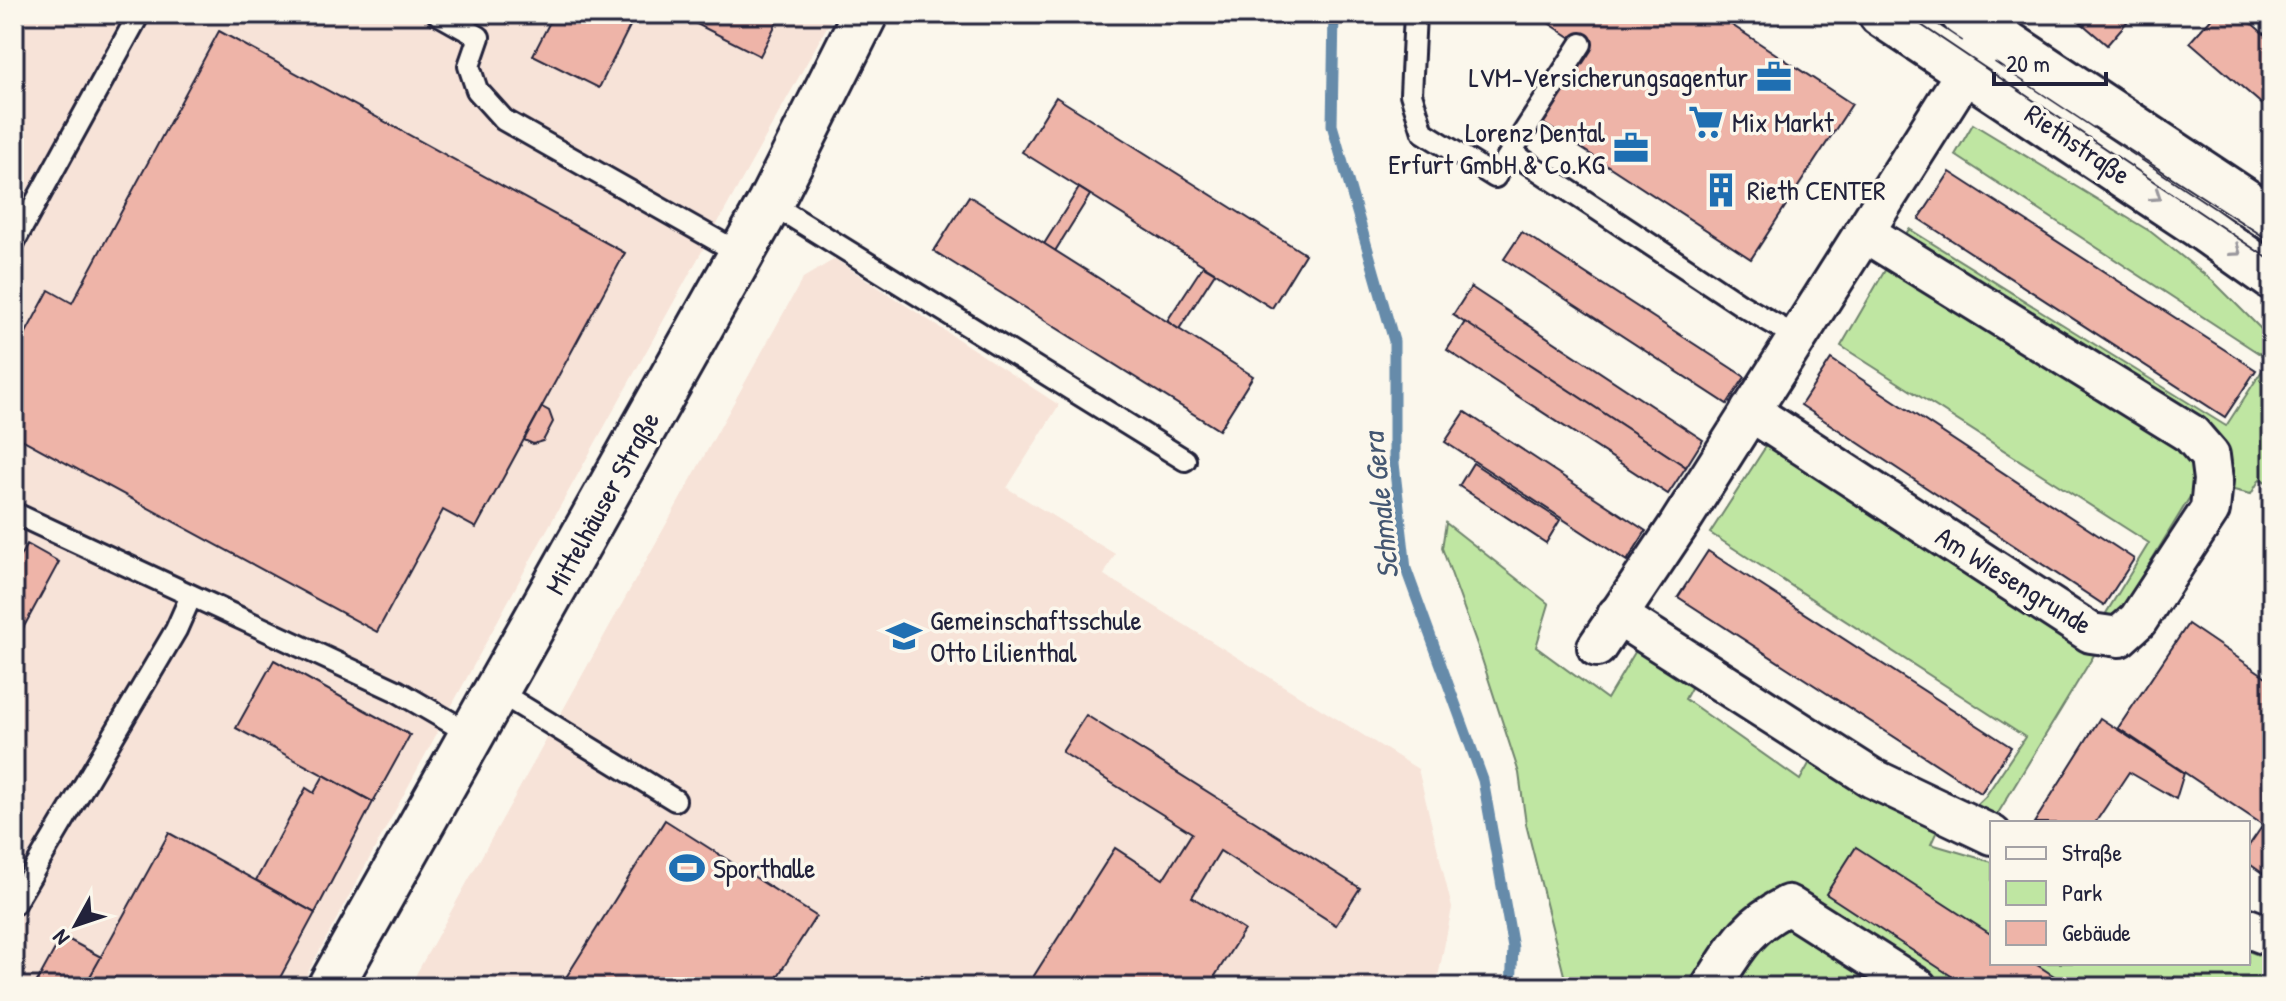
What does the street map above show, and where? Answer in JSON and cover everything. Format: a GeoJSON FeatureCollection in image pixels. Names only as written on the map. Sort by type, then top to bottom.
{"type":"FeatureCollection","features":[{"type":"Feature","properties":{"kind":"main road","name":"Mittelhäuser Straße"},"geometry":{"type":"LineString","coordinates":[[330,987],[770,203],[865,14]]}},
{"type":"Feature","properties":{"kind":"main road","name":"Riethstraße"},"geometry":{"type":"LineString","coordinates":[[1881,14],[2272,277]]}},
{"type":"Feature","properties":{"kind":"main road","name":"Riethstraße"},"geometry":{"type":"LineString","coordinates":[[1977,23],[2272,219]]}},
{"type":"Feature","properties":{"kind":"street"},"geometry":{"type":"LineString","coordinates":[[1597,647],[1678,526],[1968,71],[1977,23]]}},
{"type":"Feature","properties":{"kind":"street","name":"Am Wiesengrunde"},"geometry":{"type":"LineString","coordinates":[[1750,411],[2091,633],[2119,637],[2138,620],[2210,510],[2213,480],[2210,456],[2191,434],[1864,232]]}},
{"type":"Feature","properties":{"kind":"street"},"geometry":{"type":"LineString","coordinates":[[1617,615],[1872,778],[1990,834]]}},
{"type":"Feature","properties":{"kind":"street"},"geometry":{"type":"LineString","coordinates":[[1711,987],[1746,933],[1765,917],[1788,905],[1917,987]]}},
{"type":"Feature","properties":{"kind":"street"},"geometry":{"type":"LineString","coordinates":[[2250,929],[2272,937]]}},
{"type":"Feature","properties":{"kind":"lane"},"geometry":{"type":"LineString","coordinates":[[14,242],[139,14]]}},
{"type":"Feature","properties":{"kind":"lane"},"geometry":{"type":"LineString","coordinates":[[438,14],[479,37],[469,66],[477,90],[504,120],[741,254]]}},
{"type":"Feature","properties":{"kind":"lane"},"geometry":{"type":"LineString","coordinates":[[1415,14],[1411,94],[1423,132],[1495,177],[1581,44]]}},
{"type":"Feature","properties":{"kind":"lane"},"geometry":{"type":"LineString","coordinates":[[1511,152],[1743,306],[1797,337]]}},
{"type":"Feature","properties":{"kind":"lane"},"geometry":{"type":"LineString","coordinates":[[770,203],[1185,460]]}},
{"type":"Feature","properties":{"kind":"lane"},"geometry":{"type":"LineString","coordinates":[[14,513],[397,691],[471,734]]}},
{"type":"Feature","properties":{"kind":"lane"},"geometry":{"type":"LineString","coordinates":[[14,904],[176,630],[191,596]]}},
{"type":"Feature","properties":{"kind":"lane"},"geometry":{"type":"LineString","coordinates":[[497,691],[675,800]]}},
{"type":"Feature","properties":{"kind":"shaded area"},"geometry":{"type":"Polygon","coordinates":[[[14,14],[834,14],[538,546],[300,987],[14,987],[14,14]]]}},
{"type":"Feature","properties":{"kind":"shaded area","name":"Gemeinschaftsschule Otto Lilienthal"},"geometry":{"type":"Polygon","coordinates":[[[835,259],[1059,405],[1007,488],[1115,554],[1104,575],[1418,769],[1452,908],[1436,987],[409,987],[803,278],[835,259]]]}},
{"type":"Feature","properties":{"kind":"green space"},"geometry":{"type":"Polygon","coordinates":[[[1973,124],[2151,232],[2214,282],[2272,340],[2272,485],[2260,479],[2251,494],[2199,482],[1993,821],[1990,821],[1989,828],[1968,813],[1985,797],[2025,737],[1710,533],[1783,420],[2100,623],[2149,543],[1841,346],[1909,229],[2226,426],[2269,360],[1955,155],[1973,124]]]}},
{"type":"Feature","properties":{"kind":"green space"},"geometry":{"type":"Polygon","coordinates":[[[1446,523],[1549,604],[1536,647],[1607,699],[1650,627],[1706,660],[1685,699],[1800,780],[1825,735],[1948,807],[1931,844],[1990,861],[1990,965],[2250,965],[2250,952],[2269,959],[2258,987],[1567,987],[1526,824],[1519,773],[1442,548],[1446,523]]]}},
{"type":"Feature","properties":{"kind":"building"},"geometry":{"type":"Polygon","coordinates":[[[554,14],[636,14],[599,88],[533,55],[554,14]]]}},
{"type":"Feature","properties":{"kind":"building"},"geometry":{"type":"Polygon","coordinates":[[[677,14],[781,14],[760,56],[677,14]]]}},
{"type":"Feature","properties":{"kind":"building","name":"Rieth CENTER"},"geometry":{"type":"Polygon","coordinates":[[[1535,14],[1715,14],[1852,104],[1751,259],[1541,122],[1588,49],[1535,14]]]}},
{"type":"Feature","properties":{"kind":"building"},"geometry":{"type":"Polygon","coordinates":[[[2071,14],[2134,14],[2107,45],[2071,14]]]}},
{"type":"Feature","properties":{"kind":"building"},"geometry":{"type":"Polygon","coordinates":[[[2215,14],[2241,14],[2272,41],[2272,113],[2190,42],[2215,14]]]}},
{"type":"Feature","properties":{"kind":"building"},"geometry":{"type":"Polygon","coordinates":[[[219,31],[625,253],[476,528],[443,510],[377,632],[14,435],[14,355],[49,290],[72,303],[219,31]]]}},
{"type":"Feature","properties":{"kind":"building"},"geometry":{"type":"Polygon","coordinates":[[[1056,97],[1305,254],[1272,308],[1022,152],[1056,97]]]}},
{"type":"Feature","properties":{"kind":"building"},"geometry":{"type":"Polygon","coordinates":[[[1950,172],[2256,370],[2225,417],[1919,219],[1950,172]]]}},
{"type":"Feature","properties":{"kind":"building"},"geometry":{"type":"Polygon","coordinates":[[[1079,188],[1090,195],[1055,251],[1044,244],[1079,188]]]}},
{"type":"Feature","properties":{"kind":"building"},"geometry":{"type":"Polygon","coordinates":[[[969,196],[1253,376],[1219,430],[934,251],[969,196]]]}},
{"type":"Feature","properties":{"kind":"building"},"geometry":{"type":"Polygon","coordinates":[[[1522,232],[1745,377],[1727,404],[1504,259],[1522,232]]]}},
{"type":"Feature","properties":{"kind":"building"},"geometry":{"type":"Polygon","coordinates":[[[1203,266],[1215,273],[1179,329],[1167,321],[1203,266]]]}},
{"type":"Feature","properties":{"kind":"building"},"geometry":{"type":"Polygon","coordinates":[[[1471,287],[1703,440],[1686,467],[1453,315],[1471,287]]]}},
{"type":"Feature","properties":{"kind":"building"},"geometry":{"type":"Polygon","coordinates":[[[1465,322],[1686,467],[1668,494],[1447,350],[1465,322]]]}},
{"type":"Feature","properties":{"kind":"building"},"geometry":{"type":"Polygon","coordinates":[[[1831,359],[2134,559],[2104,605],[1801,405],[1831,359]]]}},
{"type":"Feature","properties":{"kind":"building"},"geometry":{"type":"Polygon","coordinates":[[[542,407],[549,411],[553,422],[543,441],[533,444],[524,440],[542,407]]]}},
{"type":"Feature","properties":{"kind":"building"},"geometry":{"type":"Polygon","coordinates":[[[1465,412],[1646,531],[1627,561],[1445,442],[1465,412]]]}},
{"type":"Feature","properties":{"kind":"building"},"geometry":{"type":"Polygon","coordinates":[[[1473,463],[1560,520],[1546,543],[1459,486],[1473,463]]]}},
{"type":"Feature","properties":{"kind":"building"},"geometry":{"type":"Polygon","coordinates":[[[27,544],[59,562],[14,645],[14,567],[27,544]]]}},
{"type":"Feature","properties":{"kind":"building"},"geometry":{"type":"Polygon","coordinates":[[[1708,551],[2011,747],[1981,793],[1678,597],[1708,551]]]}},
{"type":"Feature","properties":{"kind":"building"},"geometry":{"type":"Polygon","coordinates":[[[2188,624],[2272,681],[2271,879],[2250,864],[2250,844],[2263,825],[2118,728],[2188,624]]]}},
{"type":"Feature","properties":{"kind":"building"},"geometry":{"type":"Polygon","coordinates":[[[274,660],[410,735],[373,802],[236,728],[274,660]]]}},
{"type":"Feature","properties":{"kind":"building"},"geometry":{"type":"Polygon","coordinates":[[[1086,715],[1360,888],[1336,925],[1220,851],[1192,897],[1244,930],[1208,987],[1037,987],[1030,982],[1115,848],[1163,879],[1192,833],[1062,752],[1086,715]]]}},
{"type":"Feature","properties":{"kind":"building"},"geometry":{"type":"Polygon","coordinates":[[[2100,718],[2184,773],[2176,799],[2129,772],[2096,821],[2035,821],[2100,718]]]}},
{"type":"Feature","properties":{"kind":"building"},"geometry":{"type":"Polygon","coordinates":[[[324,775],[373,802],[315,913],[256,880],[306,788],[314,793],[324,775]]]}},
{"type":"Feature","properties":{"kind":"building","name":"Sporthalle"},"geometry":{"type":"Polygon","coordinates":[[[665,820],[816,916],[771,987],[560,987],[665,820]]]}},
{"type":"Feature","properties":{"kind":"building"},"geometry":{"type":"Polygon","coordinates":[[[169,833],[315,913],[275,987],[84,987],[169,833]]]}},
{"type":"Feature","properties":{"kind":"building"},"geometry":{"type":"Polygon","coordinates":[[[1856,847],[1990,934],[1990,965],[2037,965],[2071,987],[1968,987],[1826,894],[1856,847]]]}},
{"type":"Feature","properties":{"kind":"building"},"geometry":{"type":"Polygon","coordinates":[[[62,936],[101,957],[84,987],[34,987],[62,936]]]}},
{"type":"Feature","properties":{"kind":"building"},"geometry":{"type":"Polygon","coordinates":[[[922,975],[941,987],[914,987],[922,975]]]}},
{"type":"Feature","properties":{"kind":"waterway","name":"Schmale Gera"},"geometry":{"type":"LineString","coordinates":[[1334,14],[1332,125],[1394,341],[1394,463],[1406,569],[1483,780],[1513,948],[1511,987]]}},
{"type":"Feature","properties":{"kind":"tram line"},"geometry":{"type":"LineString","coordinates":[[1905,14],[2272,261]]}},
{"type":"Feature","properties":{"kind":"tram line"},"geometry":{"type":"LineString","coordinates":[[2094,127],[2272,242]]}},
{"type":"Feature","properties":{"kind":"place","name":"LVM-Versicherungsagentur"},"geometry":{"type":"Point","coordinates":[1774,77]}},
{"type":"Feature","properties":{"kind":"place","name":"Mix Markt"},"geometry":{"type":"Point","coordinates":[1706,122]}},
{"type":"Feature","properties":{"kind":"place","name":"Lorenz Dental Erfurt GmbH & Co.KG"},"geometry":{"type":"Point","coordinates":[1631,148]}},
{"type":"Feature","properties":{"kind":"place","name":"Rieth CENTER"},"geometry":{"type":"Point","coordinates":[1721,190]}},
{"type":"Feature","properties":{"kind":"place","name":"Gemeinschaftsschule Otto Lilienthal"},"geometry":{"type":"Point","coordinates":[904,636]}},
{"type":"Feature","properties":{"kind":"place","name":"Sporthalle"},"geometry":{"type":"Point","coordinates":[687,868]}}]}
